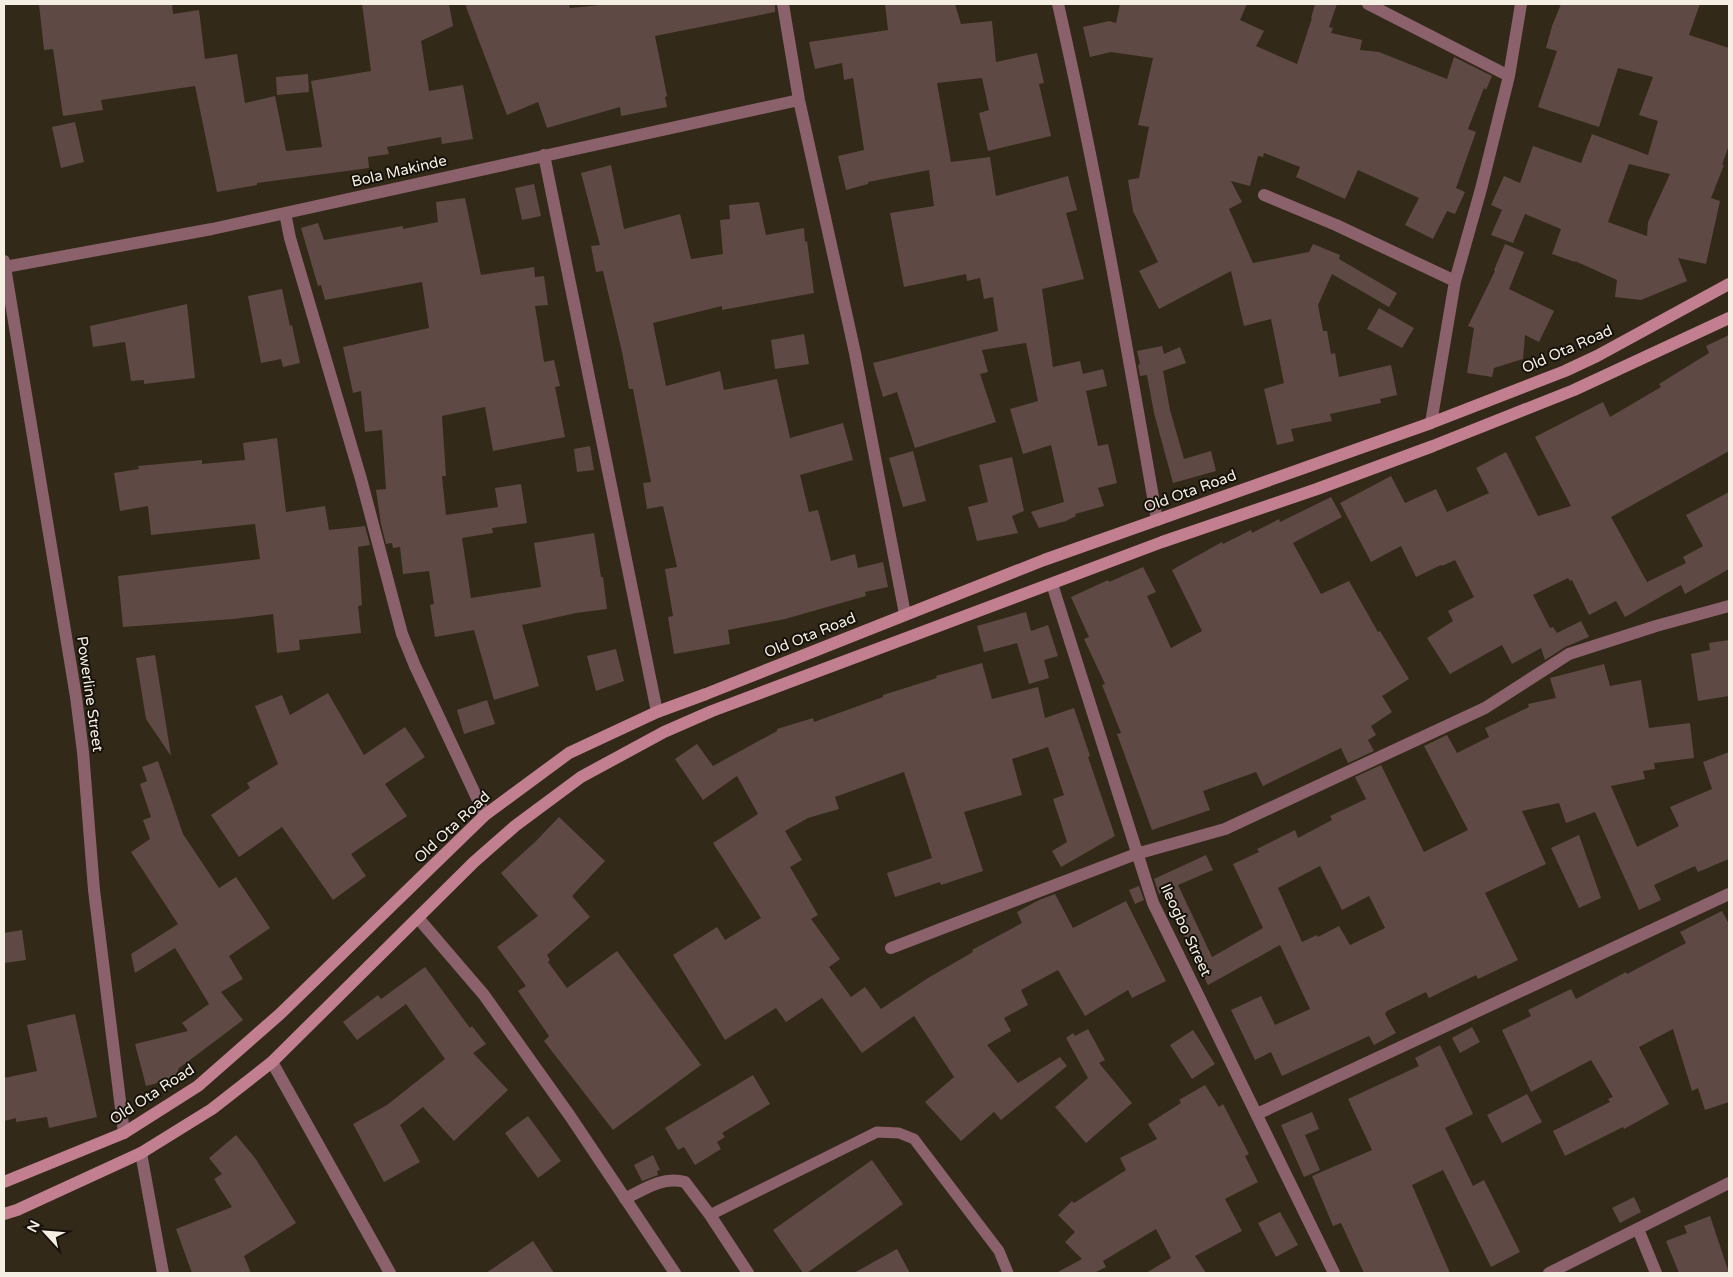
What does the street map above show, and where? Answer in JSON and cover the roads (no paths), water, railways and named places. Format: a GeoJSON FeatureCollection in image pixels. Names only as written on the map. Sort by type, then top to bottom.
{"type":"FeatureCollection","features":[{"type":"Feature","properties":{"kind":"street"},"geometry":{"type":"LineString","coordinates":[[783,4],[799,100],[855,353],[905,614]]}},
{"type":"Feature","properties":{"kind":"street"},"geometry":{"type":"LineString","coordinates":[[1058,4],[1080,100],[1117,288],[1157,520]]}},
{"type":"Feature","properties":{"kind":"street"},"geometry":{"type":"LineString","coordinates":[[1368,4],[1509,76]]}},
{"type":"Feature","properties":{"kind":"street"},"geometry":{"type":"LineString","coordinates":[[1431,423],[1455,281],[1481,189],[1509,76],[1520,4]]}},
{"type":"Feature","properties":{"kind":"street","name":"Bola Makinde"},"geometry":{"type":"LineString","coordinates":[[4,264],[212,229],[799,100]]}},
{"type":"Feature","properties":{"kind":"street"},"geometry":{"type":"LineString","coordinates":[[544,155],[657,712]]}},
{"type":"Feature","properties":{"kind":"street"},"geometry":{"type":"LineString","coordinates":[[1264,195],[1336,225],[1455,281]]}},
{"type":"Feature","properties":{"kind":"street"},"geometry":{"type":"LineString","coordinates":[[285,213],[290,238],[361,479],[402,634],[415,666],[485,814]]}},
{"type":"Feature","properties":{"kind":"street","name":"Powerline Street"},"geometry":{"type":"LineString","coordinates":[[4,264],[76,697],[83,752],[94,890],[124,1133]]}},
{"type":"Feature","properties":{"kind":"street","name":"Old Ota Road"},"geometry":{"type":"LineString","coordinates":[[4,1182],[124,1133],[198,1086],[280,1014],[485,814],[569,753],[657,712],[1044,560],[1431,423],[1565,371],[1597,356],[1729,284]]}},
{"type":"Feature","properties":{"kind":"street"},"geometry":{"type":"LineString","coordinates":[[4,1214],[18,1210],[141,1153],[212,1109],[272,1062],[474,862],[515,826],[581,777],[664,732],[712,711],[1162,542],[1317,489],[1535,406],[1729,318]]}},
{"type":"Feature","properties":{"kind":"street","name":"Ileogbo Street"},"geometry":{"type":"LineString","coordinates":[[1052,584],[1153,903],[1334,1273]]}},
{"type":"Feature","properties":{"kind":"street"},"geometry":{"type":"LineString","coordinates":[[891,948],[1136,854],[1225,829],[1485,708],[1569,654],[1656,626],[1729,606]]}},
{"type":"Feature","properties":{"kind":"street"},"geometry":{"type":"LineString","coordinates":[[1257,1114],[1729,894]]}},
{"type":"Feature","properties":{"kind":"street"},"geometry":{"type":"LineString","coordinates":[[418,918],[484,995],[570,1116],[674,1273]]}},
{"type":"Feature","properties":{"kind":"street"},"geometry":{"type":"LineString","coordinates":[[272,1062],[390,1273]]}},
{"type":"Feature","properties":{"kind":"street"},"geometry":{"type":"LineString","coordinates":[[141,1153],[163,1273]]}},
{"type":"Feature","properties":{"kind":"street"},"geometry":{"type":"LineString","coordinates":[[625,1199],[660,1182],[676,1180],[685,1182],[710,1215],[748,1273]]}},
{"type":"Feature","properties":{"kind":"street"},"geometry":{"type":"LineString","coordinates":[[1549,1273],[1729,1183]]}},
{"type":"Feature","properties":{"kind":"street"},"geometry":{"type":"LineString","coordinates":[[1638,1228],[1656,1273]]}},
{"type":"Feature","properties":{"kind":"lane"},"geometry":{"type":"LineString","coordinates":[[710,1215],[877,1132],[899,1133],[914,1139],[999,1251],[1008,1273]]}}]}
